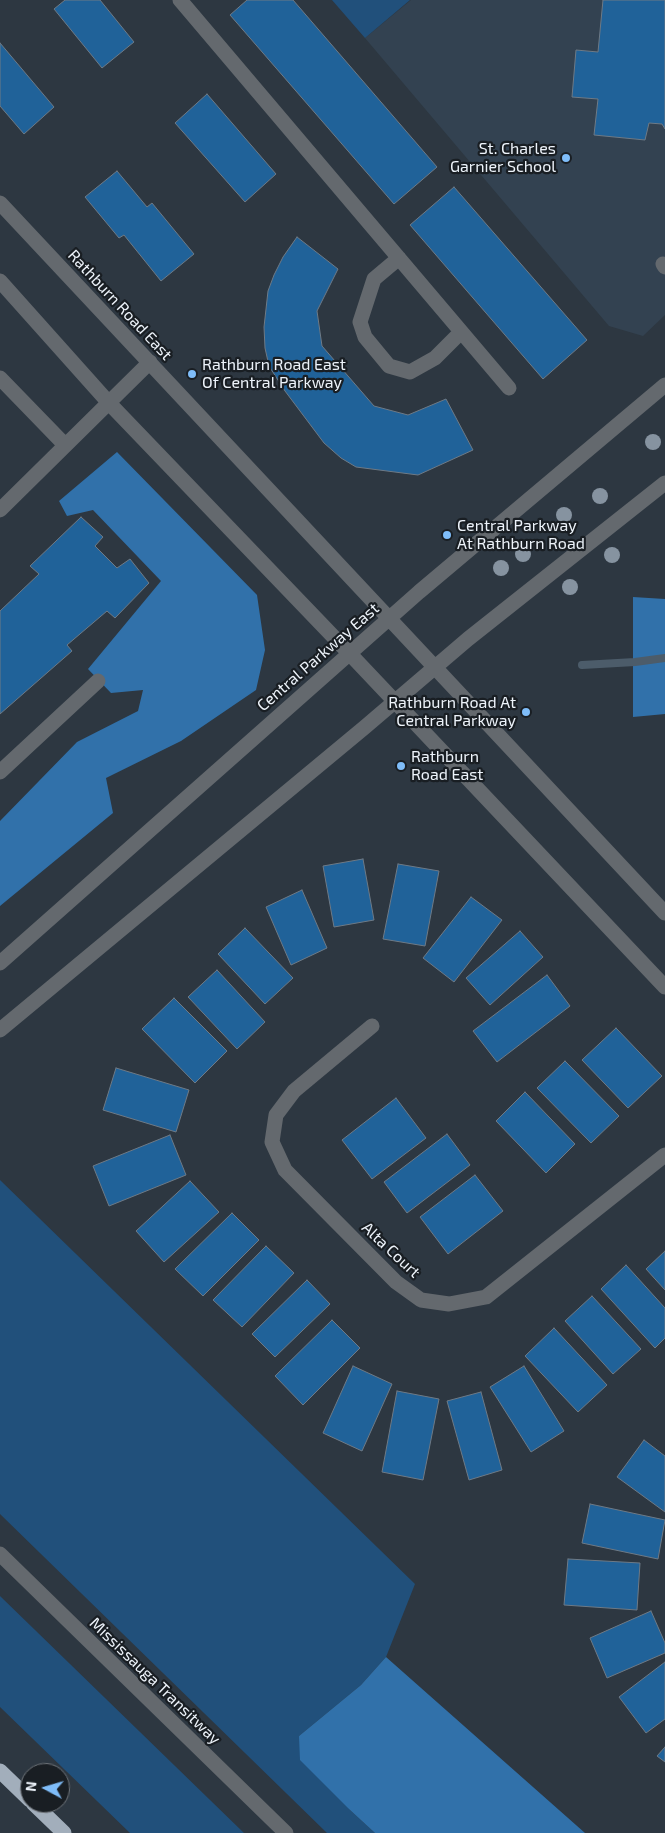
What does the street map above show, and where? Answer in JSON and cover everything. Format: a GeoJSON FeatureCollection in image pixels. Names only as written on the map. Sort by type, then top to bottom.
{"type":"FeatureCollection","features":[{"type":"Feature","properties":{"kind":"highway"},"geometry":{"type":"LineString","coordinates":[[0,1771],[20,1790]]}},
{"type":"Feature","properties":{"kind":"highway"},"geometry":{"type":"LineString","coordinates":[[43,1813],[64,1833]]}},
{"type":"Feature","properties":{"kind":"street"},"geometry":{"type":"LineString","coordinates":[[180,0],[509,388]]}},
{"type":"Feature","properties":{"kind":"street","name":"Rathburn Road East"},"geometry":{"type":"LineString","coordinates":[[0,203],[665,913]]}},
{"type":"Feature","properties":{"kind":"street"},"geometry":{"type":"LineString","coordinates":[[399,258],[374,279],[360,322],[365,337],[389,366],[410,372],[435,358],[461,332]]}},
{"type":"Feature","properties":{"kind":"street"},"geometry":{"type":"LineString","coordinates":[[0,281],[110,403],[665,987]]}},
{"type":"Feature","properties":{"kind":"street"},"geometry":{"type":"LineString","coordinates":[[0,510],[150,362]]}},
{"type":"Feature","properties":{"kind":"street"},"geometry":{"type":"LineString","coordinates":[[0,378],[65,445]]}},
{"type":"Feature","properties":{"kind":"street","name":"Central Parkway East"},"geometry":{"type":"LineString","coordinates":[[0,963],[317,680],[350,654],[419,592],[665,385]]}},
{"type":"Feature","properties":{"kind":"street"},"geometry":{"type":"LineString","coordinates":[[0,1030],[468,639],[665,483]]}},
{"type":"Feature","properties":{"kind":"street"},"geometry":{"type":"LineString","coordinates":[[0,772],[98,681]]}},
{"type":"Feature","properties":{"kind":"street","name":"Alta Court"},"geometry":{"type":"LineString","coordinates":[[372,1026],[294,1091],[276,1115],[272,1142],[285,1170],[396,1282],[421,1300],[449,1304],[486,1297],[665,1155]]}},
{"type":"Feature","properties":{"kind":"street","name":"Mississauga Transitway"},"geometry":{"type":"LineString","coordinates":[[0,1554],[286,1833]]}},
{"type":"Feature","properties":{"kind":"shaded area"},"geometry":{"type":"Polygon","coordinates":[[[332,0],[410,0],[365,38],[332,0]]]}},
{"type":"Feature","properties":{"kind":"shaded area","name":"St. Charles Garnier School"},"geometry":{"type":"Polygon","coordinates":[[[411,0],[665,0],[665,315],[643,336],[609,326],[365,38],[411,0]]]}},
{"type":"Feature","properties":{"kind":"shaded area"},"geometry":{"type":"Polygon","coordinates":[[[117,452],[257,595],[265,650],[256,690],[181,741],[106,778],[113,813],[0,906],[0,821],[77,742],[138,711],[143,690],[111,693],[88,669],[161,581],[93,510],[67,516],[59,501],[117,452]]]}},
{"type":"Feature","properties":{"kind":"shaded area"},"geometry":{"type":"Polygon","coordinates":[[[633,597],[665,599],[665,714],[633,717],[633,597]]]}},
{"type":"Feature","properties":{"kind":"shaded area"},"geometry":{"type":"Polygon","coordinates":[[[0,1180],[415,1584],[386,1657],[361,1685],[299,1736],[350,1810],[375,1833],[327,1833],[0,1514],[0,1180]]]}},
{"type":"Feature","properties":{"kind":"shaded area"},"geometry":{"type":"Polygon","coordinates":[[[0,1596],[244,1833],[130,1833],[70,1775],[70,1763],[58,1763],[0,1707],[0,1596]]]}},
{"type":"Feature","properties":{"kind":"shaded area"},"geometry":{"type":"Polygon","coordinates":[[[386,1657],[585,1833],[375,1833],[300,1760],[299,1736],[361,1685],[386,1657]]]}},
{"type":"Feature","properties":{"kind":"building"},"geometry":{"type":"Polygon","coordinates":[[[65,0],[100,0],[134,42],[102,68],[54,9],[65,0]]]}},
{"type":"Feature","properties":{"kind":"building"},"geometry":{"type":"Polygon","coordinates":[[[247,0],[293,0],[437,167],[394,204],[230,15],[247,0]]]}},
{"type":"Feature","properties":{"kind":"building"},"geometry":{"type":"Polygon","coordinates":[[[603,0],[665,0],[665,129],[662,124],[649,123],[645,140],[594,135],[598,99],[572,97],[576,50],[598,52],[603,0]]]}},
{"type":"Feature","properties":{"kind":"building"},"geometry":{"type":"Polygon","coordinates":[[[0,43],[54,107],[24,134],[0,106],[0,43]]]}},
{"type":"Feature","properties":{"kind":"building"},"geometry":{"type":"Polygon","coordinates":[[[207,94],[276,174],[245,202],[175,123],[207,94]]]}},
{"type":"Feature","properties":{"kind":"building"},"geometry":{"type":"Polygon","coordinates":[[[117,171],[147,207],[152,203],[194,254],[161,281],[124,235],[119,238],[85,197],[117,171]]]}},
{"type":"Feature","properties":{"kind":"building"},"geometry":{"type":"Polygon","coordinates":[[[454,187],[587,340],[543,379],[410,225],[454,187]]]}},
{"type":"Feature","properties":{"kind":"building"},"geometry":{"type":"Polygon","coordinates":[[[297,237],[338,269],[317,311],[322,346],[374,406],[408,415],[446,399],[473,450],[418,475],[356,467],[341,458],[324,443],[285,391],[269,366],[265,348],[264,327],[268,291],[283,257],[297,237]]]}},
{"type":"Feature","properties":{"kind":"building"},"geometry":{"type":"Polygon","coordinates":[[[81,517],[103,537],[95,546],[117,568],[130,559],[149,583],[115,618],[107,611],[67,645],[72,651],[0,714],[0,611],[39,574],[30,566],[81,517]]]}},
{"type":"Feature","properties":{"kind":"building"},"geometry":{"type":"Polygon","coordinates":[[[363,859],[374,920],[334,927],[323,866],[363,859]]]}},
{"type":"Feature","properties":{"kind":"building"},"geometry":{"type":"Polygon","coordinates":[[[398,864],[439,871],[425,946],[383,939],[398,864]]]}},
{"type":"Feature","properties":{"kind":"building"},"geometry":{"type":"Polygon","coordinates":[[[302,890],[327,948],[291,965],[266,907],[302,890]]]}},
{"type":"Feature","properties":{"kind":"building"},"geometry":{"type":"Polygon","coordinates":[[[471,897],[502,920],[454,982],[423,958],[471,897]]]}},
{"type":"Feature","properties":{"kind":"building"},"geometry":{"type":"Polygon","coordinates":[[[245,928],[293,978],[265,1004],[218,954],[245,928]]]}},
{"type":"Feature","properties":{"kind":"building"},"geometry":{"type":"Polygon","coordinates":[[[520,931],[543,957],[490,1005],[466,978],[520,931]]]}},
{"type":"Feature","properties":{"kind":"building"},"geometry":{"type":"Polygon","coordinates":[[[217,970],[265,1022],[237,1049],[188,997],[217,970]]]}},
{"type":"Feature","properties":{"kind":"building"},"geometry":{"type":"Polygon","coordinates":[[[547,975],[570,1006],[497,1062],[473,1031],[547,975]]]}},
{"type":"Feature","properties":{"kind":"building"},"geometry":{"type":"Polygon","coordinates":[[[174,998],[227,1051],[195,1083],[142,1029],[174,998]]]}},
{"type":"Feature","properties":{"kind":"building"},"geometry":{"type":"Polygon","coordinates":[[[616,1028],[662,1076],[628,1108],[582,1060],[616,1028]]]}},
{"type":"Feature","properties":{"kind":"building"},"geometry":{"type":"Polygon","coordinates":[[[565,1061],[619,1116],[591,1143],[537,1088],[565,1061]]]}},
{"type":"Feature","properties":{"kind":"building"},"geometry":{"type":"Polygon","coordinates":[[[116,1068],[189,1090],[176,1132],[103,1110],[116,1068]]]}},
{"type":"Feature","properties":{"kind":"building"},"geometry":{"type":"Polygon","coordinates":[[[525,1092],[575,1144],[546,1173],[496,1121],[525,1092]]]}},
{"type":"Feature","properties":{"kind":"building"},"geometry":{"type":"Polygon","coordinates":[[[396,1098],[426,1138],[372,1179],[342,1140],[396,1098]]]}},
{"type":"Feature","properties":{"kind":"building"},"geometry":{"type":"Polygon","coordinates":[[[447,1134],[470,1165],[407,1213],[384,1182],[447,1134]]]}},
{"type":"Feature","properties":{"kind":"building"},"geometry":{"type":"Polygon","coordinates":[[[170,1135],[186,1175],[109,1206],[93,1166],[170,1135]]]}},
{"type":"Feature","properties":{"kind":"building"},"geometry":{"type":"Polygon","coordinates":[[[475,1175],[503,1211],[448,1254],[420,1217],[475,1175]]]}},
{"type":"Feature","properties":{"kind":"building"},"geometry":{"type":"Polygon","coordinates":[[[190,1181],[219,1212],[164,1262],[136,1231],[190,1181]]]}},
{"type":"Feature","properties":{"kind":"building"},"geometry":{"type":"Polygon","coordinates":[[[232,1213],[259,1240],[203,1296],[175,1269],[232,1213]]]}},
{"type":"Feature","properties":{"kind":"building"},"geometry":{"type":"Polygon","coordinates":[[[266,1246],[294,1273],[242,1327],[213,1300],[266,1246]]]}},
{"type":"Feature","properties":{"kind":"building"},"geometry":{"type":"Polygon","coordinates":[[[665,1251],[665,1290],[646,1269],[665,1251]]]}},
{"type":"Feature","properties":{"kind":"building"},"geometry":{"type":"Polygon","coordinates":[[[626,1265],[665,1308],[665,1338],[655,1348],[601,1289],[626,1265]]]}},
{"type":"Feature","properties":{"kind":"building"},"geometry":{"type":"Polygon","coordinates":[[[307,1280],[330,1304],[275,1357],[252,1334],[307,1280]]]}},
{"type":"Feature","properties":{"kind":"building"},"geometry":{"type":"Polygon","coordinates":[[[592,1296],[641,1349],[613,1374],[565,1321],[592,1296]]]}},
{"type":"Feature","properties":{"kind":"building"},"geometry":{"type":"Polygon","coordinates":[[[332,1320],[360,1348],[303,1405],[275,1376],[332,1320]]]}},
{"type":"Feature","properties":{"kind":"building"},"geometry":{"type":"Polygon","coordinates":[[[554,1328],[607,1385],[578,1412],[525,1356],[554,1328]]]}},
{"type":"Feature","properties":{"kind":"building"},"geometry":{"type":"Polygon","coordinates":[[[353,1366],[392,1384],[362,1451],[323,1433],[353,1366]]]}},
{"type":"Feature","properties":{"kind":"building"},"geometry":{"type":"Polygon","coordinates":[[[524,1366],[564,1431],[531,1452],[490,1387],[524,1366]]]}},
{"type":"Feature","properties":{"kind":"building"},"geometry":{"type":"Polygon","coordinates":[[[397,1391],[439,1399],[423,1480],[382,1472],[397,1391]]]}},
{"type":"Feature","properties":{"kind":"building"},"geometry":{"type":"Polygon","coordinates":[[[481,1392],[502,1470],[469,1480],[447,1401],[481,1392]]]}},
{"type":"Feature","properties":{"kind":"building"},"geometry":{"type":"Polygon","coordinates":[[[644,1440],[665,1456],[665,1512],[617,1477],[644,1440]]]}},
{"type":"Feature","properties":{"kind":"building"},"geometry":{"type":"Polygon","coordinates":[[[590,1504],[665,1520],[658,1559],[582,1543],[590,1504]]]}},
{"type":"Feature","properties":{"kind":"building"},"geometry":{"type":"Polygon","coordinates":[[[568,1559],[640,1563],[637,1610],[564,1605],[568,1559]]]}},
{"type":"Feature","properties":{"kind":"building"},"geometry":{"type":"Polygon","coordinates":[[[651,1611],[665,1643],[665,1653],[607,1678],[590,1638],[651,1611]]]}},
{"type":"Feature","properties":{"kind":"building"},"geometry":{"type":"Polygon","coordinates":[[[665,1662],[665,1719],[646,1733],[619,1697],[665,1662]]]}},
{"type":"Feature","properties":{"kind":"building"},"geometry":{"type":"Polygon","coordinates":[[[665,1747],[665,1762],[657,1756],[665,1747]]]}},
{"type":"Feature","properties":{"kind":"waterway"},"geometry":{"type":"LineString","coordinates":[[582,665],[665,658]]}},
{"type":"Feature","properties":{"kind":"place","name":"St. Charles Garnier School"},"geometry":{"type":"Point","coordinates":[566,158]}},
{"type":"Feature","properties":{"kind":"place","name":"Rathburn Road East Of Central Parkway"},"geometry":{"type":"Point","coordinates":[192,374]}},
{"type":"Feature","properties":{"kind":"place","name":"Central Parkway At Rathburn Road"},"geometry":{"type":"Point","coordinates":[447,535]}},
{"type":"Feature","properties":{"kind":"place","name":"Rathburn Road At Central Parkway"},"geometry":{"type":"Point","coordinates":[526,712]}},
{"type":"Feature","properties":{"kind":"place","name":"Rathburn Road East"},"geometry":{"type":"Point","coordinates":[401,766]}}]}
